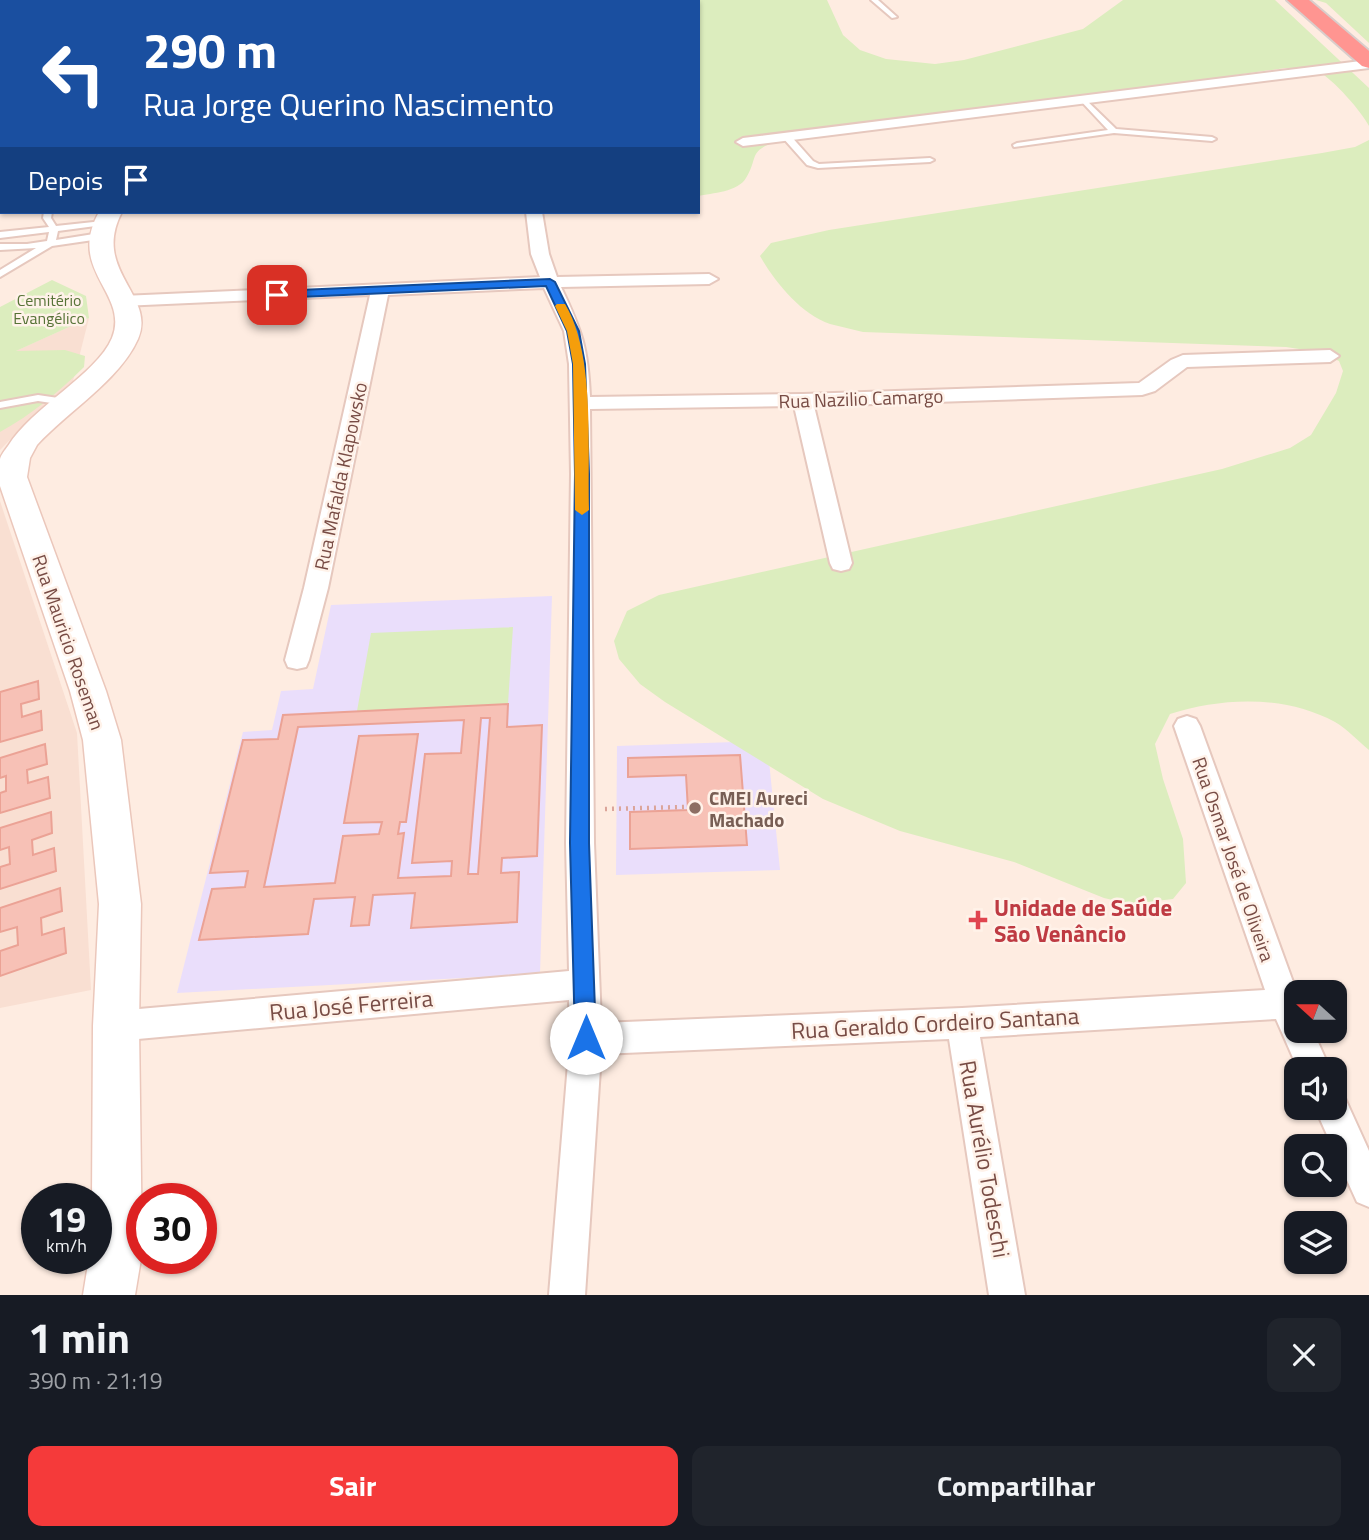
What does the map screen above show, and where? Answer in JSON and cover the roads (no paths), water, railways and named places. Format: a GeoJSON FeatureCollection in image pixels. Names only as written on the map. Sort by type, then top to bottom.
{"type":"FeatureCollection","features":[{"type":"Feature","properties":{"kind":"highway"},"geometry":{"type":"LineString","coordinates":[[1297,0],[1369,63]]}},
{"type":"Feature","properties":{"kind":"main road","name":"Rua Mauricio Roseman"},"geometry":{"type":"LineString","coordinates":[[104,224],[101,261],[122,301],[129,322],[121,345],[30,435],[15,456],[12,477],[88,691],[102,740],[120,904],[116,1026],[117,1247],[109,1295]]}},
{"type":"Feature","properties":{"kind":"street"},"geometry":{"type":"LineString","coordinates":[[743,142],[1369,63]]}},
{"type":"Feature","properties":{"kind":"street"},"geometry":{"type":"LineString","coordinates":[[534,214],[540,254],[573,331],[579,364],[580,810],[586,1038],[567,1295]]}},
{"type":"Feature","properties":{"kind":"street"},"geometry":{"type":"LineString","coordinates":[[122,301],[550,282],[709,279]]}},
{"type":"Feature","properties":{"kind":"street","name":"Rua Mafalda Klapowsko"},"geometry":{"type":"LineString","coordinates":[[297,660],[316,588],[380,290]]}},
{"type":"Feature","properties":{"kind":"street","name":"Rua Nazilio Camargo"},"geometry":{"type":"LineString","coordinates":[[580,403],[803,400],[1142,389],[1153,385],[1173,366],[1183,362],[1330,356]]}},
{"type":"Feature","properties":{"kind":"street"},"geometry":{"type":"LineString","coordinates":[[803,400],[842,562]]}},
{"type":"Feature","properties":{"kind":"street","name":"Rua Osmar José de Oliveira"},"geometry":{"type":"LineString","coordinates":[[1187,726],[1284,997]]}},
{"type":"Feature","properties":{"kind":"street","name":"Rua José Ferreira"},"geometry":{"type":"LineString","coordinates":[[116,1026],[586,984]]}},
{"type":"Feature","properties":{"kind":"street","name":"Rua Geraldo Cordeiro Santana"},"geometry":{"type":"LineString","coordinates":[[586,1038],[962,1023],[1284,1022]]}},
{"type":"Feature","properties":{"kind":"street","name":"Rua Aurélio Todeschi"},"geometry":{"type":"LineString","coordinates":[[962,1023],[1007,1295]]}},
{"type":"Feature","properties":{"kind":"street"},"geometry":{"type":"LineString","coordinates":[[1337,1120],[1369,1190]]}},
{"type":"Feature","properties":{"kind":"lane"},"geometry":{"type":"LineString","coordinates":[[874,0],[894,17]]}},
{"type":"Feature","properties":{"kind":"lane"},"geometry":{"type":"LineString","coordinates":[[1082,99],[1114,131]]}},
{"type":"Feature","properties":{"kind":"lane"},"geometry":{"type":"LineString","coordinates":[[1017,145],[1114,131],[1212,139]]}},
{"type":"Feature","properties":{"kind":"lane"},"geometry":{"type":"LineString","coordinates":[[786,136],[810,163],[818,166],[930,160]]}},
{"type":"Feature","properties":{"kind":"lane"},"geometry":{"type":"LineString","coordinates":[[0,274],[52,242],[54,229],[47,218],[48,214]]}},
{"type":"Feature","properties":{"kind":"lane"},"geometry":{"type":"LineString","coordinates":[[0,235],[104,224]]}},
{"type":"Feature","properties":{"kind":"lane"},"geometry":{"type":"LineString","coordinates":[[4,248],[52,242],[104,224]]}},
{"type":"Feature","properties":{"kind":"lane"},"geometry":{"type":"LineString","coordinates":[[4,248],[13,232]]}},
{"type":"Feature","properties":{"kind":"lane"},"geometry":{"type":"LineString","coordinates":[[0,405],[38,398],[65,402]]}},
{"type":"Feature","properties":{"kind":"place","name":"CMEI Aureci Machado"},"geometry":{"type":"Point","coordinates":[695,808]}},
{"type":"Feature","properties":{"kind":"place","name":"Unidade de Saúde São Venâncio"},"geometry":{"type":"Point","coordinates":[978,920]}},
{"type":"Feature","properties":{"kind":"park label","name":"Cemitério Evangélico"},"geometry":{"type":"Point","coordinates":[49,309]}}]}
